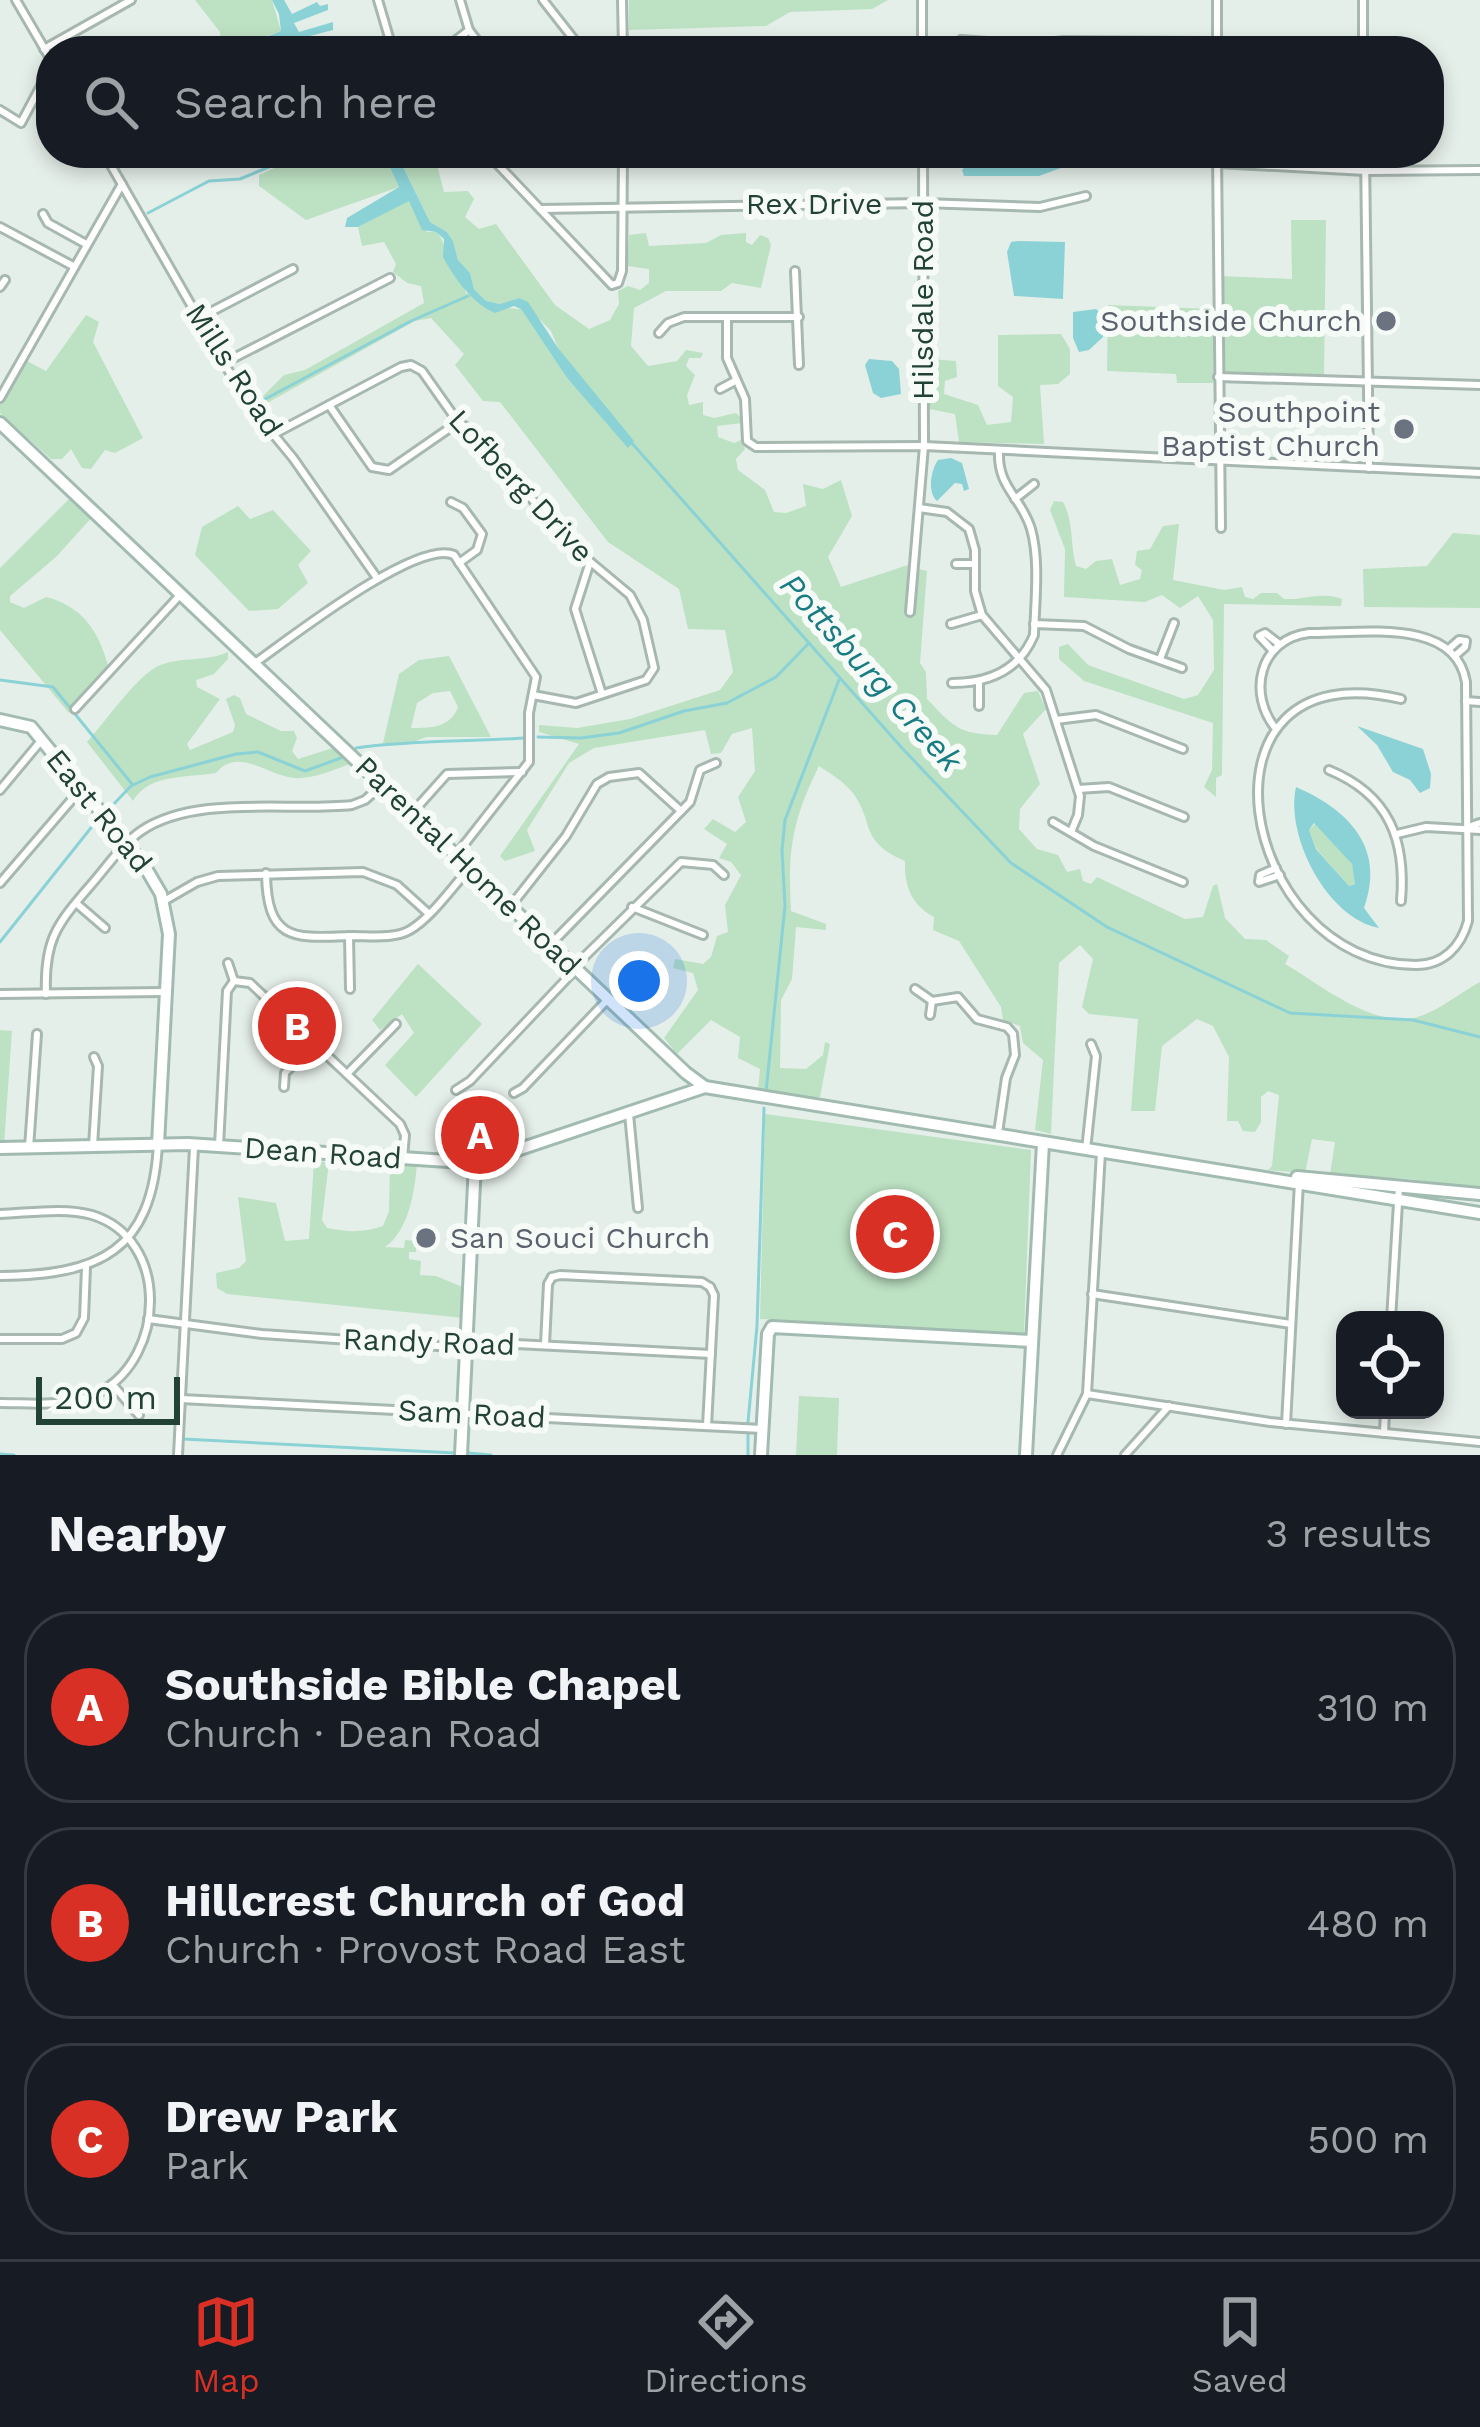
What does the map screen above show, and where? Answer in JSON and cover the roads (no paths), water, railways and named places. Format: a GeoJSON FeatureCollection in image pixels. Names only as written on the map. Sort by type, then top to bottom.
{"type":"FeatureCollection","features":[{"type":"Feature","properties":{"kind":"street"},"geometry":{"type":"LineString","coordinates":[[16,0],[37,36]]}},
{"type":"Feature","properties":{"kind":"street"},"geometry":{"type":"LineString","coordinates":[[67,36],[131,0]]}},
{"type":"Feature","properties":{"kind":"street"},"geometry":{"type":"LineString","coordinates":[[378,0],[389,36]]}},
{"type":"Feature","properties":{"kind":"street"},"geometry":{"type":"LineString","coordinates":[[460,0],[474,36]]}},
{"type":"Feature","properties":{"kind":"street"},"geometry":{"type":"LineString","coordinates":[[543,0],[571,36]]}},
{"type":"Feature","properties":{"kind":"street"},"geometry":{"type":"LineString","coordinates":[[622,0],[623,36]]}},
{"type":"Feature","properties":{"kind":"street"},"geometry":{"type":"LineString","coordinates":[[922,0],[922,36]]}},
{"type":"Feature","properties":{"kind":"street"},"geometry":{"type":"LineString","coordinates":[[1217,0],[1217,36]]}},
{"type":"Feature","properties":{"kind":"street"},"geometry":{"type":"LineString","coordinates":[[1363,0],[1364,36]]}},
{"type":"Feature","properties":{"kind":"street"},"geometry":{"type":"LineString","coordinates":[[461,36],[469,30]]}},
{"type":"Feature","properties":{"kind":"street"},"geometry":{"type":"LineString","coordinates":[[0,110],[22,123],[36,95]]}},
{"type":"Feature","properties":{"kind":"street","name":"Mills Road"},"geometry":{"type":"LineString","coordinates":[[113,168],[246,401],[377,579]]}},
{"type":"Feature","properties":{"kind":"street"},"geometry":{"type":"LineString","coordinates":[[502,168],[610,284],[620,279],[623,168]]}},
{"type":"Feature","properties":{"kind":"street","name":"Hilsdale Road"},"geometry":{"type":"LineString","coordinates":[[910,612],[924,446],[922,168]]}},
{"type":"Feature","properties":{"kind":"street"},"geometry":{"type":"LineString","coordinates":[[1217,168],[1221,528]]}},
{"type":"Feature","properties":{"kind":"street"},"geometry":{"type":"LineString","coordinates":[[1302,168],[1480,170]]}},
{"type":"Feature","properties":{"kind":"street"},"geometry":{"type":"LineString","coordinates":[[1366,168],[1369,468]]}},
{"type":"Feature","properties":{"kind":"street"},"geometry":{"type":"LineString","coordinates":[[0,398],[122,184]]}},
{"type":"Feature","properties":{"kind":"street","name":"Rex Drive"},"geometry":{"type":"LineString","coordinates":[[540,208],[923,203],[1040,207],[1086,196]]}},
{"type":"Feature","properties":{"kind":"street"},"geometry":{"type":"LineString","coordinates":[[43,214],[49,223],[86,244]]}},
{"type":"Feature","properties":{"kind":"street"},"geometry":{"type":"LineString","coordinates":[[0,226],[74,266]]}},
{"type":"Feature","properties":{"kind":"street"},"geometry":{"type":"LineString","coordinates":[[199,318],[293,269]]}},
{"type":"Feature","properties":{"kind":"street"},"geometry":{"type":"LineString","coordinates":[[795,272],[799,365]]}},
{"type":"Feature","properties":{"kind":"street"},"geometry":{"type":"LineString","coordinates":[[224,363],[390,278]]}},
{"type":"Feature","properties":{"kind":"street"},"geometry":{"type":"LineString","coordinates":[[728,317],[727,358],[745,399],[748,443],[756,447],[924,446],[1480,473]]}},
{"type":"Feature","properties":{"kind":"street"},"geometry":{"type":"LineString","coordinates":[[658,333],[678,318],[799,317]]}},
{"type":"Feature","properties":{"kind":"street","name":"Lofberg Drive"},"geometry":{"type":"LineString","coordinates":[[329,405],[412,365],[422,371],[458,422],[480,436],[569,544],[625,590],[637,607],[652,673],[646,680],[602,694]]}},
{"type":"Feature","properties":{"kind":"street"},"geometry":{"type":"LineString","coordinates":[[1218,377],[1480,385]]}},
{"type":"Feature","properties":{"kind":"street"},"geometry":{"type":"LineString","coordinates":[[720,389],[735,381]]}},
{"type":"Feature","properties":{"kind":"street"},"geometry":{"type":"LineString","coordinates":[[274,434],[329,405],[379,470],[389,470],[458,422]]}},
{"type":"Feature","properties":{"kind":"street","name":"Parental Home Road"},"geometry":{"type":"LineString","coordinates":[[0,423],[705,1087]]}},
{"type":"Feature","properties":{"kind":"street"},"geometry":{"type":"LineString","coordinates":[[952,683],[980,683],[1002,674],[1031,642],[1033,541],[999,473],[999,450]]}},
{"type":"Feature","properties":{"kind":"street"},"geometry":{"type":"LineString","coordinates":[[1016,499],[1034,484]]}},
{"type":"Feature","properties":{"kind":"street"},"geometry":{"type":"LineString","coordinates":[[451,502],[463,508],[482,535],[478,550],[460,563]]}},
{"type":"Feature","properties":{"kind":"street"},"geometry":{"type":"LineString","coordinates":[[919,508],[947,512],[965,524],[974,542],[975,592],[982,615],[1042,683],[1078,789],[1080,807],[1071,832]]}},
{"type":"Feature","properties":{"kind":"street"},"geometry":{"type":"LineString","coordinates":[[254,664],[377,579],[438,551],[450,552],[532,668],[533,695],[531,759],[456,855]]}},
{"type":"Feature","properties":{"kind":"street"},"geometry":{"type":"LineString","coordinates":[[533,695],[571,703],[602,694],[575,609],[590,562]]}},
{"type":"Feature","properties":{"kind":"street"},"geometry":{"type":"LineString","coordinates":[[956,564],[975,564]]}},
{"type":"Feature","properties":{"kind":"street"},"geometry":{"type":"LineString","coordinates":[[75,709],[181,594]]}},
{"type":"Feature","properties":{"kind":"street"},"geometry":{"type":"LineString","coordinates":[[951,624],[982,615]]}},
{"type":"Feature","properties":{"kind":"street"},"geometry":{"type":"LineString","coordinates":[[1160,658],[1174,623]]}},
{"type":"Feature","properties":{"kind":"street"},"geometry":{"type":"LineString","coordinates":[[1034,624],[1084,626],[1130,650],[1182,668]]}},
{"type":"Feature","properties":{"kind":"street"},"geometry":{"type":"LineString","coordinates":[[1276,729],[1264,713],[1259,693],[1262,671],[1276,648],[1292,636],[1418,635],[1436,639],[1453,652],[1465,674],[1468,922],[1447,956],[1425,964],[1379,962],[1340,946],[1317,927],[1278,872],[1260,825],[1256,790],[1262,752],[1276,729],[1300,707],[1325,696],[1360,693],[1401,699]]}},
{"type":"Feature","properties":{"kind":"street"},"geometry":{"type":"LineString","coordinates":[[979,706],[980,683]]}},
{"type":"Feature","properties":{"kind":"street"},"geometry":{"type":"LineString","coordinates":[[1466,697],[1480,697]]}},
{"type":"Feature","properties":{"kind":"street"},"geometry":{"type":"LineString","coordinates":[[1055,720],[1103,716],[1183,748]]}},
{"type":"Feature","properties":{"kind":"street","name":"East Road"},"geometry":{"type":"LineString","coordinates":[[0,720],[26,724],[42,740],[151,873],[164,901],[169,934],[158,1144]]}},
{"type":"Feature","properties":{"kind":"street"},"geometry":{"type":"LineString","coordinates":[[0,790],[42,740]]}},
{"type":"Feature","properties":{"kind":"street"},"geometry":{"type":"LineString","coordinates":[[550,945],[681,811],[692,798],[700,770],[716,763]]}},
{"type":"Feature","properties":{"kind":"street"},"geometry":{"type":"LineString","coordinates":[[1329,770],[1375,803],[1397,834],[1403,863],[1401,901]]}},
{"type":"Feature","properties":{"kind":"street"},"geometry":{"type":"LineString","coordinates":[[412,813],[447,774],[521,772]]}},
{"type":"Feature","properties":{"kind":"street"},"geometry":{"type":"LineString","coordinates":[[510,907],[602,781],[639,773],[681,811]]}},
{"type":"Feature","properties":{"kind":"street"},"geometry":{"type":"LineString","coordinates":[[46,994],[49,944],[57,926],[127,843],[151,826],[203,810],[347,806],[365,800],[382,785]]}},
{"type":"Feature","properties":{"kind":"street"},"geometry":{"type":"LineString","coordinates":[[1078,789],[1109,787],[1184,817]]}},
{"type":"Feature","properties":{"kind":"street"},"geometry":{"type":"LineString","coordinates":[[0,883],[82,788]]}},
{"type":"Feature","properties":{"kind":"street"},"geometry":{"type":"LineString","coordinates":[[1053,822],[1094,846],[1183,882]]}},
{"type":"Feature","properties":{"kind":"street"},"geometry":{"type":"LineString","coordinates":[[1397,834],[1426,827],[1480,826]]}},
{"type":"Feature","properties":{"kind":"street"},"geometry":{"type":"LineString","coordinates":[[456,1090],[470,1081],[632,907],[681,862],[713,865],[724,875]]}},
{"type":"Feature","properties":{"kind":"street"},"geometry":{"type":"LineString","coordinates":[[266,873],[268,907],[281,929],[299,937],[349,936],[402,933],[470,868]]}},
{"type":"Feature","properties":{"kind":"street"},"geometry":{"type":"LineString","coordinates":[[164,901],[208,878],[372,874],[397,885],[428,913]]}},
{"type":"Feature","properties":{"kind":"street"},"geometry":{"type":"LineString","coordinates":[[76,903],[105,928]]}},
{"type":"Feature","properties":{"kind":"street"},"geometry":{"type":"LineString","coordinates":[[632,907],[703,935]]}},
{"type":"Feature","properties":{"kind":"street"},"geometry":{"type":"LineString","coordinates":[[349,936],[350,988]]}},
{"type":"Feature","properties":{"kind":"street"},"geometry":{"type":"LineString","coordinates":[[228,963],[235,981]]}},
{"type":"Feature","properties":{"kind":"street"},"geometry":{"type":"LineString","coordinates":[[235,981],[247,981],[402,1127],[403,1158]]}},
{"type":"Feature","properties":{"kind":"street"},"geometry":{"type":"LineString","coordinates":[[219,1146],[227,992],[235,981]]}},
{"type":"Feature","properties":{"kind":"street"},"geometry":{"type":"LineString","coordinates":[[915,988],[922,998],[958,997],[977,1019],[1013,1034],[1015,1054],[1006,1078],[998,1136]]}},
{"type":"Feature","properties":{"kind":"street"},"geometry":{"type":"LineString","coordinates":[[0,994],[166,992]]}},
{"type":"Feature","properties":{"kind":"street"},"geometry":{"type":"LineString","coordinates":[[514,1093],[608,999]]}},
{"type":"Feature","properties":{"kind":"street"},"geometry":{"type":"LineString","coordinates":[[930,1015],[932,1000]]}},
{"type":"Feature","properties":{"kind":"street"},"geometry":{"type":"LineString","coordinates":[[347,1074],[396,1024]]}},
{"type":"Feature","properties":{"kind":"street"},"geometry":{"type":"LineString","coordinates":[[28,1148],[37,1034]]}},
{"type":"Feature","properties":{"kind":"street"},"geometry":{"type":"LineString","coordinates":[[284,1088],[285,1073],[314,1043]]}},
{"type":"Feature","properties":{"kind":"street"},"geometry":{"type":"LineString","coordinates":[[1086,1150],[1096,1057],[1091,1044]]}},
{"type":"Feature","properties":{"kind":"street"},"geometry":{"type":"LineString","coordinates":[[93,1146],[98,1066],[94,1057]]}},
{"type":"Feature","properties":{"kind":"street"},"geometry":{"type":"LineString","coordinates":[[705,1087],[1234,1173],[1480,1194]]}},
{"type":"Feature","properties":{"kind":"street","name":"Dean Road"},"geometry":{"type":"LineString","coordinates":[[0,1148],[194,1144],[475,1163],[705,1087]]}},
{"type":"Feature","properties":{"kind":"street"},"geometry":{"type":"LineString","coordinates":[[629,1114],[638,1208]]}},
{"type":"Feature","properties":{"kind":"street"},"geometry":{"type":"LineString","coordinates":[[1026,1455],[1043,1143]]}},
{"type":"Feature","properties":{"kind":"street"},"geometry":{"type":"LineString","coordinates":[[0,1276],[56,1275],[86,1266],[129,1237],[152,1193],[158,1144]]}},
{"type":"Feature","properties":{"kind":"street"},"geometry":{"type":"LineString","coordinates":[[178,1455],[194,1144]]}},
{"type":"Feature","properties":{"kind":"street"},"geometry":{"type":"LineString","coordinates":[[1057,1455],[1087,1394],[1101,1152]]}},
{"type":"Feature","properties":{"kind":"street"},"geometry":{"type":"LineString","coordinates":[[461,1455],[475,1163]]}},
{"type":"Feature","properties":{"kind":"street"},"geometry":{"type":"LineString","coordinates":[[1286,1424],[1300,1181]]}},
{"type":"Feature","properties":{"kind":"street"},"geometry":{"type":"LineString","coordinates":[[1320,1183],[1480,1213]]}},
{"type":"Feature","properties":{"kind":"street"},"geometry":{"type":"LineString","coordinates":[[1392,1311],[1400,1184]]}},
{"type":"Feature","properties":{"kind":"street"},"geometry":{"type":"LineString","coordinates":[[0,1214],[80,1212],[99,1218],[129,1237],[149,1281],[148,1319],[135,1359],[112,1384],[69,1402],[0,1403]]}},
{"type":"Feature","properties":{"kind":"street"},"geometry":{"type":"LineString","coordinates":[[0,1340],[62,1339],[76,1333],[84,1318],[86,1266]]}},
{"type":"Feature","properties":{"kind":"street"},"geometry":{"type":"LineString","coordinates":[[544,1346],[550,1275],[713,1284],[707,1426]]}},
{"type":"Feature","properties":{"kind":"street"},"geometry":{"type":"LineString","coordinates":[[1093,1294],[1291,1324]]}},
{"type":"Feature","properties":{"kind":"street","name":"Randy Road"},"geometry":{"type":"LineString","coordinates":[[148,1319],[262,1334],[466,1348],[544,1346],[711,1354]]}},
{"type":"Feature","properties":{"kind":"street"},"geometry":{"type":"LineString","coordinates":[[761,1455],[770,1329],[1032,1341]]}},
{"type":"Feature","properties":{"kind":"street"},"geometry":{"type":"LineString","coordinates":[[112,1384],[139,1415]]}},
{"type":"Feature","properties":{"kind":"street"},"geometry":{"type":"LineString","coordinates":[[1087,1394],[1286,1424],[1480,1442]]}},
{"type":"Feature","properties":{"kind":"street","name":"Sam Road"},"geometry":{"type":"LineString","coordinates":[[181,1400],[763,1429]]}},
{"type":"Feature","properties":{"kind":"street"},"geometry":{"type":"LineString","coordinates":[[1125,1455],[1169,1406]]}},
{"type":"Feature","properties":{"kind":"street"},"geometry":{"type":"LineString","coordinates":[[1384,1433],[1385,1419]]}},
{"type":"Feature","properties":{"kind":"water"},"geometry":{"type":"Polygon","coordinates":[[[272,0],[284,0],[292,14],[317,2],[328,4],[328,10],[294,23],[299,32],[333,22],[333,30],[310,36],[268,36],[281,31],[272,0]]]}},
{"type":"Feature","properties":{"kind":"water"},"geometry":{"type":"Polygon","coordinates":[[[390,168],[403,168],[430,222],[447,232],[474,289],[486,301],[500,304],[519,298],[528,302],[558,348],[634,441],[628,448],[567,378],[521,309],[514,306],[495,313],[465,289],[443,257],[444,239],[422,230],[409,201],[358,227],[345,227],[347,218],[399,187],[390,168]]]}},
{"type":"Feature","properties":{"kind":"water"},"geometry":{"type":"Polygon","coordinates":[[[1061,168],[1039,176],[964,176],[962,170],[1061,168]]]}},
{"type":"Feature","properties":{"kind":"water"},"geometry":{"type":"Polygon","coordinates":[[[1011,242],[1065,242],[1063,299],[1014,296],[1007,252],[1011,242]]]}},
{"type":"Feature","properties":{"kind":"water"},"geometry":{"type":"Polygon","coordinates":[[[1096,309],[1104,316],[1103,337],[1089,350],[1079,352],[1073,338],[1073,312],[1096,309]]]}},
{"type":"Feature","properties":{"kind":"water"},"geometry":{"type":"Polygon","coordinates":[[[869,359],[892,361],[899,369],[901,394],[881,398],[873,393],[865,365],[869,359]]]}},
{"type":"Feature","properties":{"kind":"water"},"geometry":{"type":"Polygon","coordinates":[[[938,460],[962,463],[969,489],[964,491],[962,484],[955,483],[937,501],[931,487],[933,469],[938,460]]]}},
{"type":"Feature","properties":{"kind":"water"},"geometry":{"type":"Polygon","coordinates":[[[1357,726],[1423,749],[1430,788],[1420,793],[1410,780],[1393,772],[1377,745],[1357,726]]]}},
{"type":"Feature","properties":{"kind":"water"},"geometry":{"type":"Polygon","coordinates":[[[1296,787],[1332,807],[1358,834],[1370,867],[1364,908],[1379,928],[1360,921],[1327,892],[1304,851],[1294,807],[1296,787]],[[1314,823],[1309,830],[1316,849],[1349,886],[1355,884],[1352,864],[1314,823]]]}},
{"type":"Feature","properties":{"kind":"waterway"},"geometry":{"type":"LineString","coordinates":[[148,213],[209,181],[240,179],[267,168]]}},
{"type":"Feature","properties":{"kind":"waterway"},"geometry":{"type":"LineString","coordinates":[[256,404],[468,296]]}},
{"type":"Feature","properties":{"kind":"waterway","name":"Pottsburg Creek"},"geometry":{"type":"LineString","coordinates":[[630,441],[902,748],[1011,863],[1107,927],[1290,1013],[1413,1020],[1480,1037]]}},
{"type":"Feature","properties":{"kind":"waterway"},"geometry":{"type":"LineString","coordinates":[[538,737],[619,733],[684,711],[727,703],[776,677],[808,644]]}},
{"type":"Feature","properties":{"kind":"waterway"},"geometry":{"type":"LineString","coordinates":[[0,680],[53,687],[132,784]]}},
{"type":"Feature","properties":{"kind":"waterway"},"geometry":{"type":"LineString","coordinates":[[766,1092],[785,906],[785,820],[839,680]]}},
{"type":"Feature","properties":{"kind":"waterway"},"geometry":{"type":"LineString","coordinates":[[356,748],[523,738]]}},
{"type":"Feature","properties":{"kind":"waterway"},"geometry":{"type":"LineString","coordinates":[[109,809],[131,786],[150,777],[236,754],[258,752],[305,771],[341,758]]}},
{"type":"Feature","properties":{"kind":"waterway"},"geometry":{"type":"LineString","coordinates":[[0,942],[98,819]]}},
{"type":"Feature","properties":{"kind":"waterway"},"geometry":{"type":"LineString","coordinates":[[748,1422],[757,1326],[764,1108]]}},
{"type":"Feature","properties":{"kind":"waterway"},"geometry":{"type":"LineString","coordinates":[[748,1434],[748,1455]]}},
{"type":"Feature","properties":{"kind":"waterway"},"geometry":{"type":"LineString","coordinates":[[183,1439],[455,1453]]}},
{"type":"Feature","properties":{"kind":"waterway"},"geometry":{"type":"LineString","coordinates":[[468,1453],[491,1455]]}},
{"type":"Feature","properties":{"kind":"waterway"},"geometry":{"type":"LineString","coordinates":[[0,1454],[14,1455]]}},
{"type":"Feature","properties":{"kind":"place","name":"Southside Church"},"geometry":{"type":"Point","coordinates":[1386,321]}},
{"type":"Feature","properties":{"kind":"place","name":"Southpoint Baptist Church"},"geometry":{"type":"Point","coordinates":[1404,429]}},
{"type":"Feature","properties":{"kind":"place","name":"Hillcrest Church of God"},"geometry":{"type":"Point","coordinates":[297,1026]}},
{"type":"Feature","properties":{"kind":"place","name":"Southside Bible Chapel"},"geometry":{"type":"Point","coordinates":[480,1135]}},
{"type":"Feature","properties":{"kind":"place","name":"Drew Park"},"geometry":{"type":"Point","coordinates":[895,1234]}},
{"type":"Feature","properties":{"kind":"place","name":"San Souci Church"},"geometry":{"type":"Point","coordinates":[426,1238]}}]}
